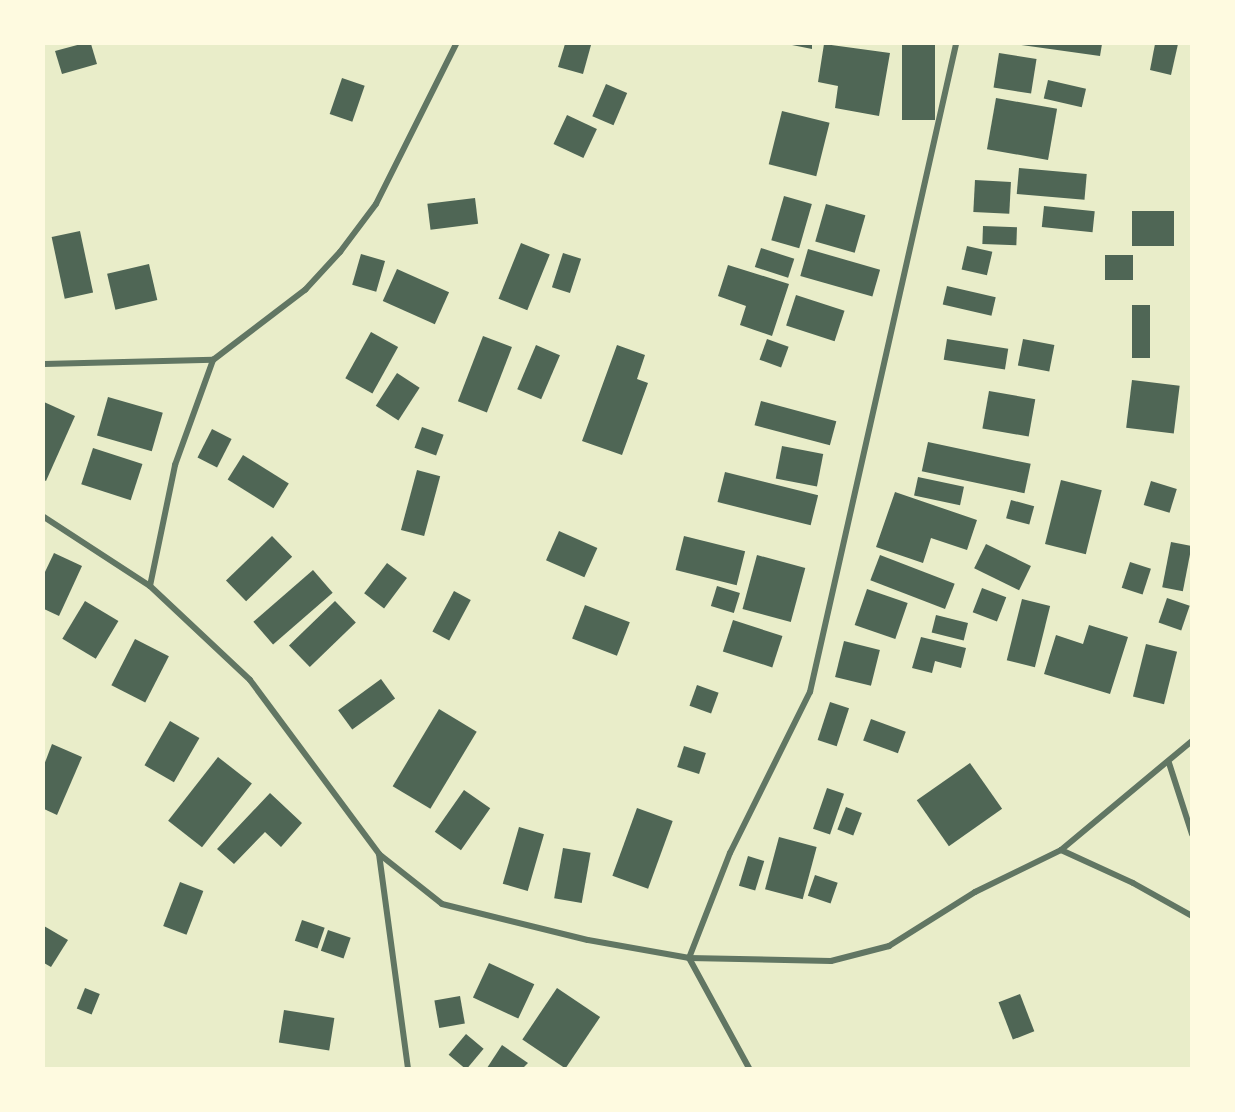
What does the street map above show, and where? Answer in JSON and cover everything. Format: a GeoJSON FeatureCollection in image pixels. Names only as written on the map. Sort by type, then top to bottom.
{"type":"FeatureCollection","features":[{"type":"Feature","properties":{"kind":"street"},"geometry":{"type":"LineString","coordinates":[[150,586],[175,465],[213,360],[305,290],[340,252],[376,204],[456,44]]}},
{"type":"Feature","properties":{"kind":"street"},"geometry":{"type":"LineString","coordinates":[[749,1068],[689,957],[730,853],[810,692],[956,44]]}},
{"type":"Feature","properties":{"kind":"street"},"geometry":{"type":"LineString","coordinates":[[44,364],[213,360]]}},
{"type":"Feature","properties":{"kind":"street"},"geometry":{"type":"LineString","coordinates":[[44,517],[150,586],[250,680],[379,854],[442,904],[588,940],[689,957],[831,962],[889,946],[975,892],[1061,850],[1169,763],[1191,741]]}},
{"type":"Feature","properties":{"kind":"street"},"geometry":{"type":"LineString","coordinates":[[1169,763],[1191,834]]}},
{"type":"Feature","properties":{"kind":"street"},"geometry":{"type":"LineString","coordinates":[[1061,850],[1133,883],[1191,916]]}},
{"type":"Feature","properties":{"kind":"street"},"geometry":{"type":"LineString","coordinates":[[379,854],[408,1068]]}},
{"type":"Feature","properties":{"kind":"building"},"geometry":{"type":"Polygon","coordinates":[[[81,44],[91,44],[97,64],[62,74],[55,51],[81,44]]]}},
{"type":"Feature","properties":{"kind":"building"},"geometry":{"type":"Polygon","coordinates":[[[565,44],[591,45],[583,74],[558,67],[565,44]]]}},
{"type":"Feature","properties":{"kind":"building"},"geometry":{"type":"Polygon","coordinates":[[[787,44],[812,44],[812,49],[787,44]]]}},
{"type":"Feature","properties":{"kind":"building"},"geometry":{"type":"Polygon","coordinates":[[[824,44],[890,53],[879,116],[835,108],[838,86],[818,82],[824,44]]]}},
{"type":"Feature","properties":{"kind":"building"},"geometry":{"type":"Polygon","coordinates":[[[902,44],[935,44],[935,120],[902,120],[902,44]]]}},
{"type":"Feature","properties":{"kind":"building"},"geometry":{"type":"Polygon","coordinates":[[[1014,44],[1102,44],[1100,56],[1014,44]]]}},
{"type":"Feature","properties":{"kind":"building"},"geometry":{"type":"Polygon","coordinates":[[[1155,44],[1178,44],[1171,75],[1150,70],[1155,44]]]}},
{"type":"Feature","properties":{"kind":"building"},"geometry":{"type":"Polygon","coordinates":[[[999,53],[1037,59],[1031,94],[994,88],[999,53]]]}},
{"type":"Feature","properties":{"kind":"building"},"geometry":{"type":"Polygon","coordinates":[[[342,78],[365,86],[352,122],[330,114],[342,78]]]}},
{"type":"Feature","properties":{"kind":"building"},"geometry":{"type":"Polygon","coordinates":[[[1048,80],[1086,89],[1082,107],[1044,99],[1048,80]]]}},
{"type":"Feature","properties":{"kind":"building"},"geometry":{"type":"Polygon","coordinates":[[[606,84],[627,93],[613,125],[592,116],[606,84]]]}},
{"type":"Feature","properties":{"kind":"building"},"geometry":{"type":"Polygon","coordinates":[[[996,98],[1057,109],[1048,160],[987,149],[996,98]]]}},
{"type":"Feature","properties":{"kind":"building"},"geometry":{"type":"Polygon","coordinates":[[[782,111],[830,123],[816,176],[769,164],[782,111]]]}},
{"type":"Feature","properties":{"kind":"building"},"geometry":{"type":"Polygon","coordinates":[[[567,115],[597,129],[583,158],[553,144],[567,115]]]}},
{"type":"Feature","properties":{"kind":"building"},"geometry":{"type":"Polygon","coordinates":[[[1019,168],[1087,174],[1084,200],[1017,194],[1019,168]]]}},
{"type":"Feature","properties":{"kind":"building"},"geometry":{"type":"Polygon","coordinates":[[[975,180],[1011,182],[1009,214],[973,212],[975,180]]]}},
{"type":"Feature","properties":{"kind":"building"},"geometry":{"type":"Polygon","coordinates":[[[784,196],[812,204],[799,248],[771,240],[784,196]]]}},
{"type":"Feature","properties":{"kind":"building"},"geometry":{"type":"Polygon","coordinates":[[[475,198],[478,224],[431,230],[427,204],[475,198]]]}},
{"type":"Feature","properties":{"kind":"building"},"geometry":{"type":"Polygon","coordinates":[[[826,204],[865,215],[855,253],[815,241],[826,204]]]}},
{"type":"Feature","properties":{"kind":"building"},"geometry":{"type":"Polygon","coordinates":[[[1044,206],[1095,211],[1093,232],[1042,227],[1044,206]]]}},
{"type":"Feature","properties":{"kind":"building"},"geometry":{"type":"Polygon","coordinates":[[[1132,211],[1174,211],[1174,246],[1132,246],[1132,211]]]}},
{"type":"Feature","properties":{"kind":"building"},"geometry":{"type":"Polygon","coordinates":[[[983,226],[1017,227],[1016,245],[982,244],[983,226]]]}},
{"type":"Feature","properties":{"kind":"building"},"geometry":{"type":"Polygon","coordinates":[[[80,231],[93,293],[65,299],[52,237],[80,231]]]}},
{"type":"Feature","properties":{"kind":"building"},"geometry":{"type":"Polygon","coordinates":[[[521,243],[550,255],[527,310],[499,299],[521,243]]]}},
{"type":"Feature","properties":{"kind":"building"},"geometry":{"type":"Polygon","coordinates":[[[967,246],[992,252],[987,275],[962,269],[967,246]]]}},
{"type":"Feature","properties":{"kind":"building"},"geometry":{"type":"Polygon","coordinates":[[[761,248],[794,259],[788,278],[755,267],[761,248]]]}},
{"type":"Feature","properties":{"kind":"building"},"geometry":{"type":"Polygon","coordinates":[[[808,249],[880,270],[872,297],[800,276],[808,249]]]}},
{"type":"Feature","properties":{"kind":"building"},"geometry":{"type":"Polygon","coordinates":[[[563,253],[581,259],[570,293],[552,287],[563,253]]]}},
{"type":"Feature","properties":{"kind":"building"},"geometry":{"type":"Polygon","coordinates":[[[361,254],[385,261],[376,292],[352,285],[361,254]]]}},
{"type":"Feature","properties":{"kind":"building"},"geometry":{"type":"Polygon","coordinates":[[[1105,255],[1133,255],[1133,280],[1105,280],[1105,255]]]}},
{"type":"Feature","properties":{"kind":"building"},"geometry":{"type":"Polygon","coordinates":[[[149,264],[157,300],[115,310],[107,274],[149,264]]]}},
{"type":"Feature","properties":{"kind":"building"},"geometry":{"type":"Polygon","coordinates":[[[728,265],[789,284],[772,336],[740,325],[746,306],[718,296],[728,265]]]}},
{"type":"Feature","properties":{"kind":"building"},"geometry":{"type":"Polygon","coordinates":[[[397,269],[449,292],[435,324],[383,301],[397,269]]]}},
{"type":"Feature","properties":{"kind":"building"},"geometry":{"type":"Polygon","coordinates":[[[947,286],[996,297],[991,316],[943,305],[947,286]]]}},
{"type":"Feature","properties":{"kind":"building"},"geometry":{"type":"Polygon","coordinates":[[[796,295],[845,311],[835,341],[786,325],[796,295]]]}},
{"type":"Feature","properties":{"kind":"building"},"geometry":{"type":"Polygon","coordinates":[[[1132,305],[1150,305],[1150,358],[1132,358],[1132,305]]]}},
{"type":"Feature","properties":{"kind":"building"},"geometry":{"type":"Polygon","coordinates":[[[371,332],[398,347],[372,393],[345,378],[371,332]]]}},
{"type":"Feature","properties":{"kind":"building"},"geometry":{"type":"Polygon","coordinates":[[[483,336],[512,347],[487,412],[458,401],[483,336]]]}},
{"type":"Feature","properties":{"kind":"building"},"geometry":{"type":"Polygon","coordinates":[[[767,339],[789,347],[781,368],[759,360],[767,339]]]}},
{"type":"Feature","properties":{"kind":"building"},"geometry":{"type":"Polygon","coordinates":[[[947,339],[1008,349],[1005,369],[944,360],[947,339]]]}},
{"type":"Feature","properties":{"kind":"building"},"geometry":{"type":"Polygon","coordinates":[[[1023,339],[1054,345],[1049,372],[1018,366],[1023,339]]]}},
{"type":"Feature","properties":{"kind":"building"},"geometry":{"type":"Polygon","coordinates":[[[536,345],[560,355],[541,399],[517,389],[536,345]]]}},
{"type":"Feature","properties":{"kind":"building"},"geometry":{"type":"Polygon","coordinates":[[[617,345],[645,355],[637,379],[648,383],[622,455],[582,441],[617,345]]]}},
{"type":"Feature","properties":{"kind":"building"},"geometry":{"type":"Polygon","coordinates":[[[397,373],[420,388],[398,420],[376,406],[397,373]]]}},
{"type":"Feature","properties":{"kind":"building"},"geometry":{"type":"Polygon","coordinates":[[[1132,380],[1180,386],[1174,433],[1126,428],[1132,380]]]}},
{"type":"Feature","properties":{"kind":"building"},"geometry":{"type":"Polygon","coordinates":[[[989,391],[1035,399],[1029,437],[982,428],[989,391]]]}},
{"type":"Feature","properties":{"kind":"building"},"geometry":{"type":"Polygon","coordinates":[[[108,397],[163,413],[152,451],[97,435],[108,397]]]}},
{"type":"Feature","properties":{"kind":"building"},"geometry":{"type":"Polygon","coordinates":[[[761,401],[836,421],[830,445],[755,425],[761,401]]]}},
{"type":"Feature","properties":{"kind":"building"},"geometry":{"type":"Polygon","coordinates":[[[44,402],[75,416],[46,481],[44,480],[44,402]]]}},
{"type":"Feature","properties":{"kind":"building"},"geometry":{"type":"Polygon","coordinates":[[[422,427],[444,435],[436,456],[414,448],[422,427]]]}},
{"type":"Feature","properties":{"kind":"building"},"geometry":{"type":"Polygon","coordinates":[[[212,429],[232,439],[217,467],[197,458],[212,429]]]}},
{"type":"Feature","properties":{"kind":"building"},"geometry":{"type":"Polygon","coordinates":[[[928,442],[1031,464],[1024,493],[922,471],[928,442]]]}},
{"type":"Feature","properties":{"kind":"building"},"geometry":{"type":"Polygon","coordinates":[[[782,446],[823,454],[817,486],[776,478],[782,446]]]}},
{"type":"Feature","properties":{"kind":"building"},"geometry":{"type":"Polygon","coordinates":[[[93,448],[142,464],[131,500],[81,484],[93,448]]]}},
{"type":"Feature","properties":{"kind":"building"},"geometry":{"type":"Polygon","coordinates":[[[243,455],[289,484],[273,508],[228,480],[243,455]]]}},
{"type":"Feature","properties":{"kind":"building"},"geometry":{"type":"Polygon","coordinates":[[[417,470],[440,476],[424,536],[401,530],[417,470]]]}},
{"type":"Feature","properties":{"kind":"building"},"geometry":{"type":"Polygon","coordinates":[[[725,472],[818,495],[811,525],[718,502],[725,472]]]}},
{"type":"Feature","properties":{"kind":"building"},"geometry":{"type":"Polygon","coordinates":[[[918,477],[964,487],[960,505],[914,496],[918,477]]]}},
{"type":"Feature","properties":{"kind":"building"},"geometry":{"type":"Polygon","coordinates":[[[1061,480],[1102,490],[1086,554],[1045,544],[1061,480]]]}},
{"type":"Feature","properties":{"kind":"building"},"geometry":{"type":"Polygon","coordinates":[[[1151,481],[1177,489],[1170,513],[1144,505],[1151,481]]]}},
{"type":"Feature","properties":{"kind":"building"},"geometry":{"type":"Polygon","coordinates":[[[895,492],[977,520],[967,550],[931,538],[923,563],[876,547],[895,492]]]}},
{"type":"Feature","properties":{"kind":"building"},"geometry":{"type":"Polygon","coordinates":[[[1011,500],[1034,506],[1029,525],[1006,518],[1011,500]]]}},
{"type":"Feature","properties":{"kind":"building"},"geometry":{"type":"Polygon","coordinates":[[[559,531],[597,548],[584,577],[546,560],[559,531]]]}},
{"type":"Feature","properties":{"kind":"building"},"geometry":{"type":"Polygon","coordinates":[[[272,536],[292,557],[246,601],[226,580],[272,536]]]}},
{"type":"Feature","properties":{"kind":"building"},"geometry":{"type":"Polygon","coordinates":[[[684,536],[745,551],[737,585],[676,570],[684,536]]]}},
{"type":"Feature","properties":{"kind":"building"},"geometry":{"type":"Polygon","coordinates":[[[1171,542],[1192,546],[1183,591],[1162,587],[1171,542]]]}},
{"type":"Feature","properties":{"kind":"building"},"geometry":{"type":"Polygon","coordinates":[[[986,544],[1031,566],[1019,590],[974,568],[986,544]]]}},
{"type":"Feature","properties":{"kind":"building"},"geometry":{"type":"Polygon","coordinates":[[[54,553],[82,566],[59,616],[44,609],[44,574],[54,553]]]}},
{"type":"Feature","properties":{"kind":"building"},"geometry":{"type":"Polygon","coordinates":[[[757,555],[805,568],[791,622],[743,609],[757,555]]]}},
{"type":"Feature","properties":{"kind":"building"},"geometry":{"type":"Polygon","coordinates":[[[880,555],[955,584],[945,609],[870,580],[880,555]]]}},
{"type":"Feature","properties":{"kind":"building"},"geometry":{"type":"Polygon","coordinates":[[[1130,562],[1151,569],[1143,594],[1122,588],[1130,562]]]}},
{"type":"Feature","properties":{"kind":"building"},"geometry":{"type":"Polygon","coordinates":[[[387,563],[407,578],[384,608],[364,593],[387,563]]]}},
{"type":"Feature","properties":{"kind":"building"},"geometry":{"type":"Polygon","coordinates":[[[313,570],[333,593],[273,644],[253,622],[313,570]]]}},
{"type":"Feature","properties":{"kind":"building"},"geometry":{"type":"Polygon","coordinates":[[[717,586],[740,593],[734,613],[711,606],[717,586]]]}},
{"type":"Feature","properties":{"kind":"building"},"geometry":{"type":"Polygon","coordinates":[[[982,588],[1006,597],[997,622],[973,612],[982,588]]]}},
{"type":"Feature","properties":{"kind":"building"},"geometry":{"type":"Polygon","coordinates":[[[867,589],[908,603],[895,639],[855,625],[867,589]]]}},
{"type":"Feature","properties":{"kind":"building"},"geometry":{"type":"Polygon","coordinates":[[[454,591],[471,600],[449,641],[432,632],[454,591]]]}},
{"type":"Feature","properties":{"kind":"building"},"geometry":{"type":"Polygon","coordinates":[[[1167,598],[1190,606],[1181,630],[1159,623],[1167,598]]]}},
{"type":"Feature","properties":{"kind":"building"},"geometry":{"type":"Polygon","coordinates":[[[1022,599],[1050,606],[1035,667],[1007,660],[1022,599]]]}},
{"type":"Feature","properties":{"kind":"building"},"geometry":{"type":"Polygon","coordinates":[[[85,601],[118,621],[96,659],[62,639],[85,601]]]}},
{"type":"Feature","properties":{"kind":"building"},"geometry":{"type":"Polygon","coordinates":[[[335,601],[356,623],[310,667],[289,645],[335,601]]]}},
{"type":"Feature","properties":{"kind":"building"},"geometry":{"type":"Polygon","coordinates":[[[585,605],[630,622],[617,656],[572,639],[585,605]]]}},
{"type":"Feature","properties":{"kind":"building"},"geometry":{"type":"Polygon","coordinates":[[[936,615],[968,623],[964,640],[932,632],[936,615]]]}},
{"type":"Feature","properties":{"kind":"building"},"geometry":{"type":"Polygon","coordinates":[[[733,620],[782,636],[772,667],[723,651],[733,620]]]}},
{"type":"Feature","properties":{"kind":"building"},"geometry":{"type":"Polygon","coordinates":[[[1089,625],[1128,637],[1110,694],[1044,674],[1056,635],[1083,644],[1089,625]]]}},
{"type":"Feature","properties":{"kind":"building"},"geometry":{"type":"Polygon","coordinates":[[[921,637],[966,648],[961,668],[935,661],[932,673],[912,668],[921,637]]]}},
{"type":"Feature","properties":{"kind":"building"},"geometry":{"type":"Polygon","coordinates":[[[135,639],[169,656],[145,703],[111,685],[135,639]]]}},
{"type":"Feature","properties":{"kind":"building"},"geometry":{"type":"Polygon","coordinates":[[[844,641],[880,650],[871,686],[835,677],[844,641]]]}},
{"type":"Feature","properties":{"kind":"building"},"geometry":{"type":"Polygon","coordinates":[[[1146,644],[1177,652],[1164,704],[1133,696],[1146,644]]]}},
{"type":"Feature","properties":{"kind":"building"},"geometry":{"type":"Polygon","coordinates":[[[381,679],[395,698],[352,730],[338,710],[381,679]]]}},
{"type":"Feature","properties":{"kind":"building"},"geometry":{"type":"Polygon","coordinates":[[[697,685],[719,693],[711,714],[689,706],[697,685]]]}},
{"type":"Feature","properties":{"kind":"building"},"geometry":{"type":"Polygon","coordinates":[[[830,702],[849,708],[837,746],[818,740],[830,702]]]}},
{"type":"Feature","properties":{"kind":"building"},"geometry":{"type":"Polygon","coordinates":[[[439,709],[477,732],[430,809],[393,786],[439,709]]]}},
{"type":"Feature","properties":{"kind":"building"},"geometry":{"type":"Polygon","coordinates":[[[871,719],[906,732],[898,753],[863,741],[871,719]]]}},
{"type":"Feature","properties":{"kind":"building"},"geometry":{"type":"Polygon","coordinates":[[[170,721],[199,738],[174,782],[144,765],[170,721]]]}},
{"type":"Feature","properties":{"kind":"building"},"geometry":{"type":"Polygon","coordinates":[[[52,744],[82,757],[57,815],[44,809],[44,765],[52,744]]]}},
{"type":"Feature","properties":{"kind":"building"},"geometry":{"type":"Polygon","coordinates":[[[684,746],[706,753],[699,774],[677,767],[684,746]]]}},
{"type":"Feature","properties":{"kind":"building"},"geometry":{"type":"Polygon","coordinates":[[[218,757],[252,783],[202,847],[168,821],[218,757]]]}},
{"type":"Feature","properties":{"kind":"building"},"geometry":{"type":"Polygon","coordinates":[[[970,763],[1002,809],[949,846],[917,800],[970,763]]]}},
{"type":"Feature","properties":{"kind":"building"},"geometry":{"type":"Polygon","coordinates":[[[827,788],[844,794],[830,835],[813,829],[827,788]]]}},
{"type":"Feature","properties":{"kind":"building"},"geometry":{"type":"Polygon","coordinates":[[[464,790],[490,808],[461,850],[435,832],[464,790]]]}},
{"type":"Feature","properties":{"kind":"building"},"geometry":{"type":"Polygon","coordinates":[[[270,793],[302,823],[281,847],[265,832],[234,864],[217,849],[270,793]]]}},
{"type":"Feature","properties":{"kind":"building"},"geometry":{"type":"Polygon","coordinates":[[[846,807],[862,813],[853,835],[837,829],[846,807]]]}},
{"type":"Feature","properties":{"kind":"building"},"geometry":{"type":"Polygon","coordinates":[[[637,808],[673,821],[648,889],[612,876],[637,808]]]}},
{"type":"Feature","properties":{"kind":"building"},"geometry":{"type":"Polygon","coordinates":[[[519,827],[544,834],[528,891],[503,884],[519,827]]]}},
{"type":"Feature","properties":{"kind":"building"},"geometry":{"type":"Polygon","coordinates":[[[779,837],[817,847],[803,899],[765,889],[779,837]]]}},
{"type":"Feature","properties":{"kind":"building"},"geometry":{"type":"Polygon","coordinates":[[[563,848],[591,853],[582,903],[554,898],[563,848]]]}},
{"type":"Feature","properties":{"kind":"building"},"geometry":{"type":"Polygon","coordinates":[[[748,856],[764,861],[755,891],[739,886],[748,856]]]}},
{"type":"Feature","properties":{"kind":"building"},"geometry":{"type":"Polygon","coordinates":[[[815,875],[838,883],[831,904],[808,896],[815,875]]]}},
{"type":"Feature","properties":{"kind":"building"},"geometry":{"type":"Polygon","coordinates":[[[180,882],[203,891],[186,935],[163,926],[180,882]]]}},
{"type":"Feature","properties":{"kind":"building"},"geometry":{"type":"Polygon","coordinates":[[[302,920],[325,928],[318,949],[295,941],[302,920]]]}},
{"type":"Feature","properties":{"kind":"building"},"geometry":{"type":"Polygon","coordinates":[[[44,926],[68,940],[51,967],[44,963],[44,926]]]}},
{"type":"Feature","properties":{"kind":"building"},"geometry":{"type":"Polygon","coordinates":[[[328,930],[351,938],[344,959],[321,951],[328,930]]]}},
{"type":"Feature","properties":{"kind":"building"},"geometry":{"type":"Polygon","coordinates":[[[489,963],[534,984],[518,1019],[473,997],[489,963]]]}},
{"type":"Feature","properties":{"kind":"building"},"geometry":{"type":"Polygon","coordinates":[[[85,988],[100,994],[92,1014],[77,1008],[85,988]]]}},
{"type":"Feature","properties":{"kind":"building"},"geometry":{"type":"Polygon","coordinates":[[[557,988],[600,1017],[566,1068],[522,1039],[557,988]]]}},
{"type":"Feature","properties":{"kind":"building"},"geometry":{"type":"Polygon","coordinates":[[[1020,994],[1034,1031],[1013,1040],[999,1002],[1020,994]]]}},
{"type":"Feature","properties":{"kind":"building"},"geometry":{"type":"Polygon","coordinates":[[[460,996],[465,1024],[439,1028],[434,1001],[460,996]]]}},
{"type":"Feature","properties":{"kind":"building"},"geometry":{"type":"Polygon","coordinates":[[[284,1010],[334,1018],[329,1051],[279,1043],[284,1010]]]}},
{"type":"Feature","properties":{"kind":"building"},"geometry":{"type":"Polygon","coordinates":[[[466,1034],[484,1049],[467,1068],[449,1055],[466,1034]]]}},
{"type":"Feature","properties":{"kind":"building"},"geometry":{"type":"Polygon","coordinates":[[[502,1045],[528,1063],[523,1068],[487,1068],[502,1045]]]}}]}
